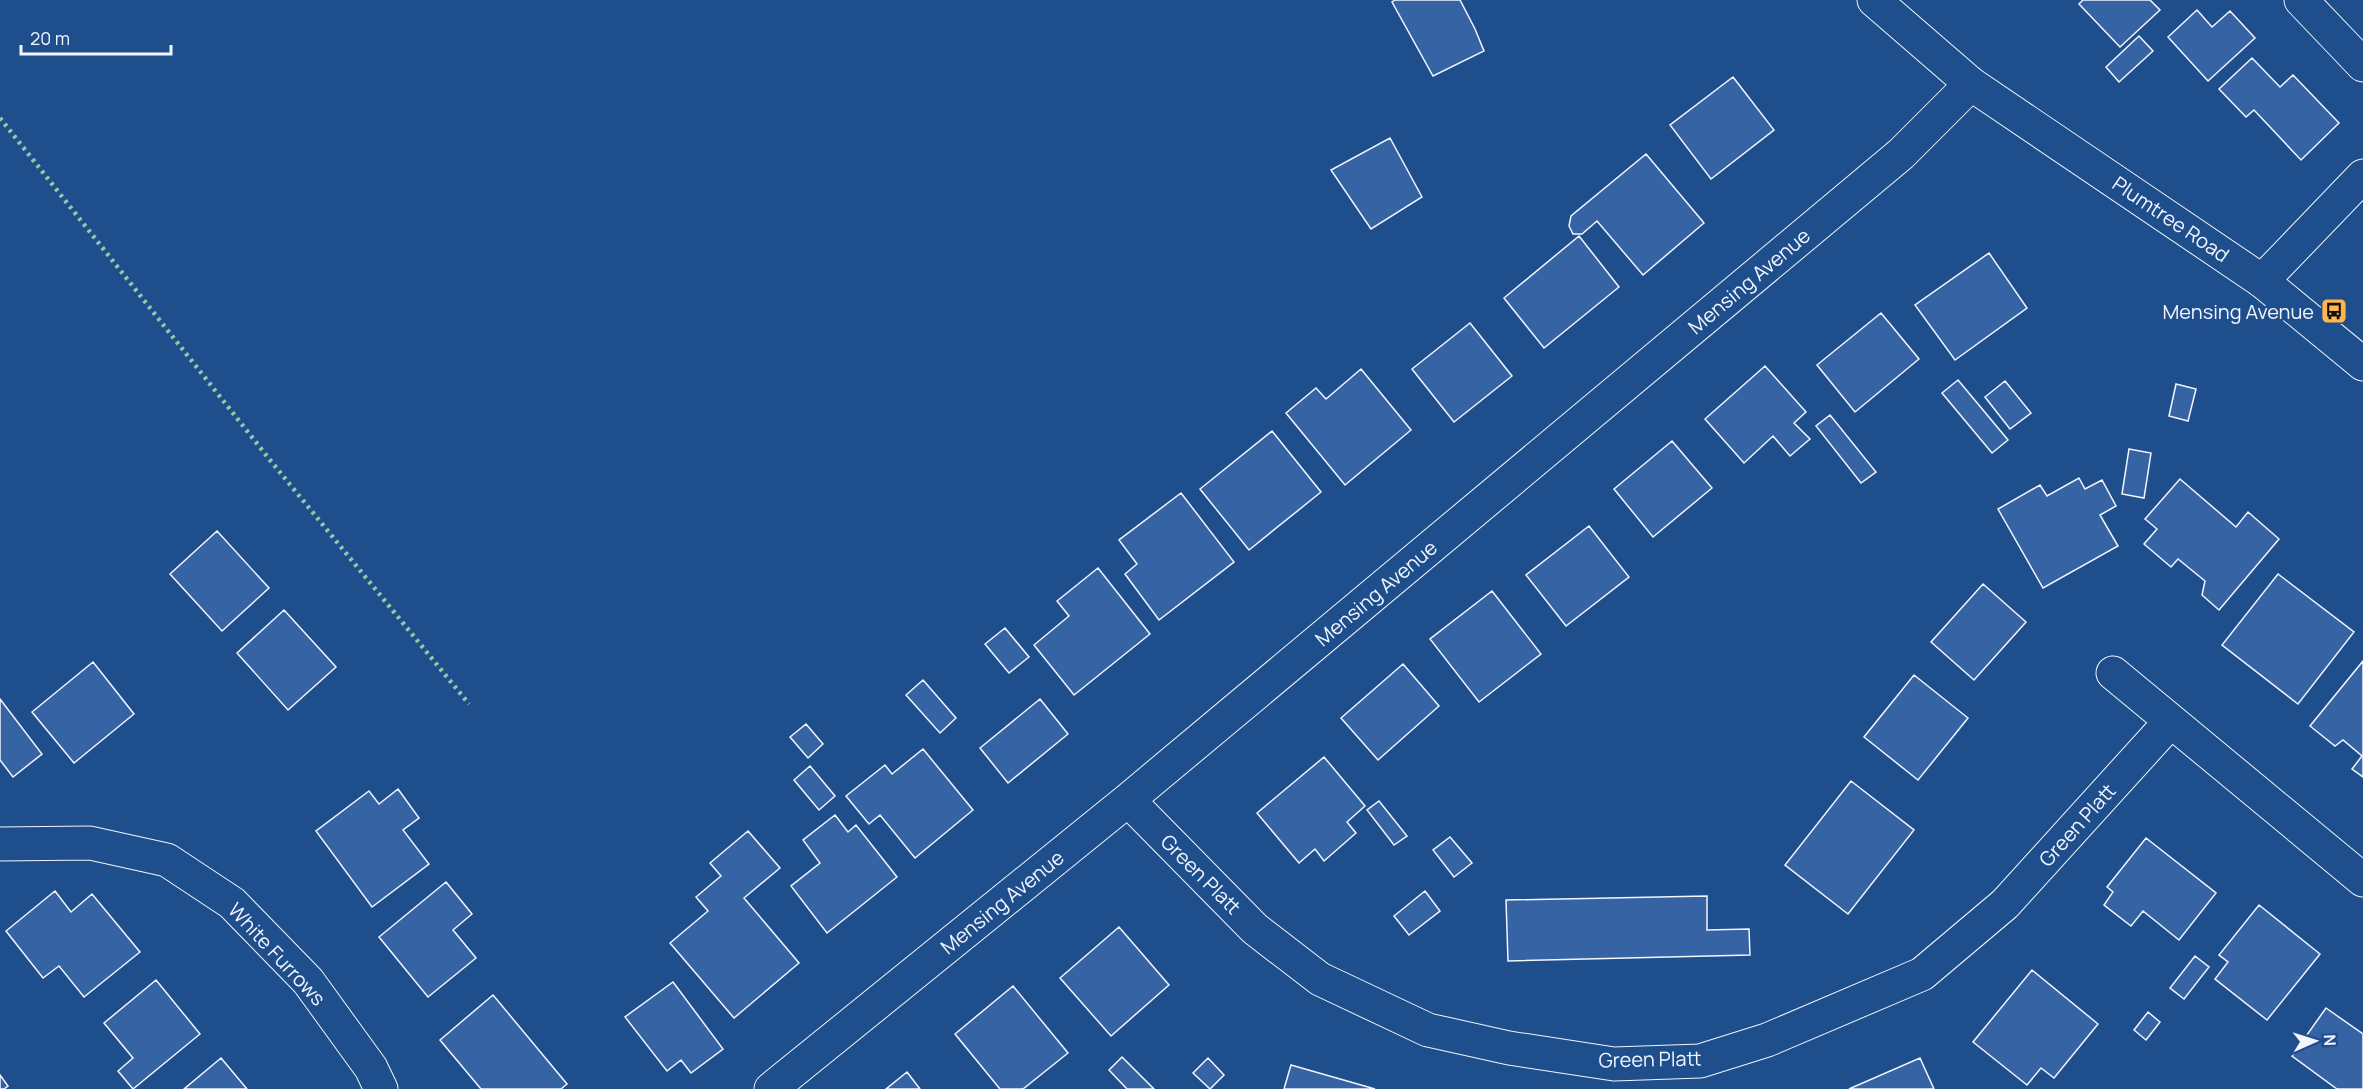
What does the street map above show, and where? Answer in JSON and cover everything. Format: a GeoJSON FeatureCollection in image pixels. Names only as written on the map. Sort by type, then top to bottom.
{"type":"FeatureCollection","features":[{"type":"Feature","properties":{"kind":"street","name":"Plumtree Road"},"geometry":{"type":"LineString","coordinates":[[1874,0],[1971,84],[2262,281],[2363,364]]}},
{"type":"Feature","properties":{"kind":"street"},"geometry":{"type":"LineString","coordinates":[[2301,0],[2363,64]]}},
{"type":"Feature","properties":{"kind":"street","name":"Mensing Avenue"},"geometry":{"type":"LineString","coordinates":[[771,1089],[1128,800],[1901,154],[1971,84]]}},
{"type":"Feature","properties":{"kind":"street"},"geometry":{"type":"LineString","coordinates":[[2262,281],[2363,176]]}},
{"type":"Feature","properties":{"kind":"street"},"geometry":{"type":"LineString","coordinates":[[2113,673],[2363,880]]}},
{"type":"Feature","properties":{"kind":"street","name":"Green Platt"},"geometry":{"type":"LineString","coordinates":[[1128,800],[1255,929],[1320,980],[1428,1030],[1509,1048],[1614,1077],[1700,1061],[1767,1040],[1922,974],[2005,904],[2171,721]]}},
{"type":"Feature","properties":{"kind":"street","name":"White Furrows"},"geometry":{"type":"LineString","coordinates":[[0,844],[90,843],[167,860],[232,903],[308,981],[371,1068],[381,1089]]}},
{"type":"Feature","properties":{"kind":"building"},"geometry":{"type":"Polygon","coordinates":[[[1395,0],[1460,0],[1484,51],[1433,76],[1392,2],[1395,0]]]}},
{"type":"Feature","properties":{"kind":"building"},"geometry":{"type":"Polygon","coordinates":[[[2083,0],[2150,0],[2160,10],[2120,47],[2079,4],[2083,0]]]}},
{"type":"Feature","properties":{"kind":"building"},"geometry":{"type":"Polygon","coordinates":[[[2197,10],[2212,27],[2230,11],[2255,38],[2208,81],[2168,37],[2197,10]]]}},
{"type":"Feature","properties":{"kind":"building"},"geometry":{"type":"Polygon","coordinates":[[[2139,36],[2153,51],[2119,82],[2106,67],[2139,36]]]}},
{"type":"Feature","properties":{"kind":"building"},"geometry":{"type":"Polygon","coordinates":[[[2252,58],[2280,87],[2293,75],[2339,123],[2301,160],[2254,110],[2246,117],[2219,89],[2252,58]]]}},
{"type":"Feature","properties":{"kind":"building"},"geometry":{"type":"Polygon","coordinates":[[[1733,77],[1774,130],[1711,179],[1670,125],[1733,77]]]}},
{"type":"Feature","properties":{"kind":"building"},"geometry":{"type":"Polygon","coordinates":[[[1390,138],[1422,197],[1371,229],[1331,170],[1390,138]]]}},
{"type":"Feature","properties":{"kind":"building"},"geometry":{"type":"Polygon","coordinates":[[[1646,154],[1704,223],[1643,275],[1597,221],[1582,234],[1573,234],[1569,226],[1571,216],[1646,154]]]}},
{"type":"Feature","properties":{"kind":"building"},"geometry":{"type":"Polygon","coordinates":[[[1579,236],[1619,287],[1544,348],[1504,298],[1579,236]]]}},
{"type":"Feature","properties":{"kind":"building"},"geometry":{"type":"Polygon","coordinates":[[[1989,253],[2027,308],[1955,360],[1915,305],[1989,253]]]}},
{"type":"Feature","properties":{"kind":"building"},"geometry":{"type":"Polygon","coordinates":[[[1881,313],[1919,359],[1855,412],[1817,365],[1881,313]]]}},
{"type":"Feature","properties":{"kind":"building"},"geometry":{"type":"Polygon","coordinates":[[[1470,323],[1512,376],[1454,422],[1412,369],[1470,323]]]}},
{"type":"Feature","properties":{"kind":"building"},"geometry":{"type":"Polygon","coordinates":[[[1765,366],[1806,412],[1794,423],[1810,439],[1790,456],[1773,436],[1744,463],[1705,419],[1765,366]]]}},
{"type":"Feature","properties":{"kind":"building"},"geometry":{"type":"Polygon","coordinates":[[[1361,369],[1411,430],[1345,485],[1286,413],[1316,388],[1326,399],[1361,369]]]}},
{"type":"Feature","properties":{"kind":"building"},"geometry":{"type":"Polygon","coordinates":[[[1958,380],[2008,440],[1992,453],[1942,393],[1958,380]]]}},
{"type":"Feature","properties":{"kind":"building"},"geometry":{"type":"Polygon","coordinates":[[[2005,381],[2031,413],[2010,429],[1985,397],[2005,381]]]}},
{"type":"Feature","properties":{"kind":"building"},"geometry":{"type":"Polygon","coordinates":[[[2176,384],[2196,389],[2188,421],[2169,416],[2176,384]]]}},
{"type":"Feature","properties":{"kind":"building"},"geometry":{"type":"Polygon","coordinates":[[[1830,415],[1876,472],[1861,483],[1816,426],[1830,415]]]}},
{"type":"Feature","properties":{"kind":"building"},"geometry":{"type":"Polygon","coordinates":[[[1272,431],[1321,492],[1249,550],[1200,489],[1272,431]]]}},
{"type":"Feature","properties":{"kind":"building"},"geometry":{"type":"Polygon","coordinates":[[[1672,441],[1712,488],[1653,537],[1614,489],[1672,441]]]}},
{"type":"Feature","properties":{"kind":"building"},"geometry":{"type":"Polygon","coordinates":[[[2129,449],[2151,453],[2144,498],[2122,494],[2129,449]]]}},
{"type":"Feature","properties":{"kind":"building"},"geometry":{"type":"Polygon","coordinates":[[[2079,478],[2085,489],[2102,480],[2116,506],[2100,515],[2118,546],[2043,588],[1998,509],[2040,485],[2047,496],[2079,478]]]}},
{"type":"Feature","properties":{"kind":"building"},"geometry":{"type":"Polygon","coordinates":[[[2180,479],[2236,527],[2248,512],[2279,539],[2219,610],[2202,595],[2205,581],[2178,559],[2171,567],[2144,544],[2157,529],[2145,519],[2180,479]]]}},
{"type":"Feature","properties":{"kind":"building"},"geometry":{"type":"Polygon","coordinates":[[[1181,493],[1234,562],[1159,620],[1125,574],[1137,564],[1119,540],[1181,493]]]}},
{"type":"Feature","properties":{"kind":"building"},"geometry":{"type":"Polygon","coordinates":[[[1589,526],[1629,577],[1566,626],[1526,575],[1589,526]]]}},
{"type":"Feature","properties":{"kind":"building"},"geometry":{"type":"Polygon","coordinates":[[[217,531],[269,588],[222,631],[170,574],[217,531]]]}},
{"type":"Feature","properties":{"kind":"building"},"geometry":{"type":"Polygon","coordinates":[[[1098,568],[1150,634],[1074,695],[1034,645],[1069,616],[1057,601],[1098,568]]]}},
{"type":"Feature","properties":{"kind":"building"},"geometry":{"type":"Polygon","coordinates":[[[2278,574],[2354,632],[2298,704],[2222,645],[2278,574]]]}},
{"type":"Feature","properties":{"kind":"building"},"geometry":{"type":"Polygon","coordinates":[[[1983,584],[2026,622],[1974,680],[1931,642],[1983,584]]]}},
{"type":"Feature","properties":{"kind":"building"},"geometry":{"type":"Polygon","coordinates":[[[1492,591],[1541,654],[1479,702],[1430,639],[1492,591]]]}},
{"type":"Feature","properties":{"kind":"building"},"geometry":{"type":"Polygon","coordinates":[[[284,610],[336,667],[288,710],[237,653],[284,610]]]}},
{"type":"Feature","properties":{"kind":"building"},"geometry":{"type":"Polygon","coordinates":[[[1005,628],[1029,657],[1009,673],[985,644],[1005,628]]]}},
{"type":"Feature","properties":{"kind":"building"},"geometry":{"type":"Polygon","coordinates":[[[2363,661],[2363,777],[2352,769],[2362,756],[2343,740],[2335,746],[2310,726],[2363,661]]]}},
{"type":"Feature","properties":{"kind":"building"},"geometry":{"type":"Polygon","coordinates":[[[93,662],[134,714],[74,763],[32,712],[93,662]]]}},
{"type":"Feature","properties":{"kind":"building"},"geometry":{"type":"Polygon","coordinates":[[[1403,664],[1439,706],[1378,760],[1341,718],[1403,664]]]}},
{"type":"Feature","properties":{"kind":"building"},"geometry":{"type":"Polygon","coordinates":[[[1914,675],[1968,718],[1918,780],[1864,737],[1914,675]]]}},
{"type":"Feature","properties":{"kind":"building"},"geometry":{"type":"Polygon","coordinates":[[[923,680],[956,718],[940,733],[906,695],[923,680]]]}},
{"type":"Feature","properties":{"kind":"building"},"geometry":{"type":"Polygon","coordinates":[[[0,699],[42,754],[13,777],[0,760],[0,699]]]}},
{"type":"Feature","properties":{"kind":"building"},"geometry":{"type":"Polygon","coordinates":[[[1040,699],[1068,734],[1008,783],[980,748],[1040,699]]]}},
{"type":"Feature","properties":{"kind":"building"},"geometry":{"type":"Polygon","coordinates":[[[806,724],[823,744],[808,758],[790,737],[806,724]]]}},
{"type":"Feature","properties":{"kind":"building"},"geometry":{"type":"Polygon","coordinates":[[[923,749],[973,810],[915,858],[880,815],[869,824],[846,796],[885,765],[892,774],[923,749]]]}},
{"type":"Feature","properties":{"kind":"building"},"geometry":{"type":"Polygon","coordinates":[[[1324,757],[1365,806],[1347,822],[1356,833],[1324,861],[1315,849],[1299,863],[1257,813],[1324,757]]]}},
{"type":"Feature","properties":{"kind":"building"},"geometry":{"type":"Polygon","coordinates":[[[810,766],[835,796],[819,810],[794,780],[810,766]]]}},
{"type":"Feature","properties":{"kind":"building"},"geometry":{"type":"Polygon","coordinates":[[[1851,781],[1914,830],[1848,914],[1785,865],[1851,781]]]}},
{"type":"Feature","properties":{"kind":"building"},"geometry":{"type":"Polygon","coordinates":[[[398,789],[419,818],[403,830],[429,864],[372,907],[316,831],[369,791],[379,804],[398,789]]]}},
{"type":"Feature","properties":{"kind":"building"},"geometry":{"type":"Polygon","coordinates":[[[1379,801],[1407,836],[1394,845],[1367,810],[1379,801]]]}},
{"type":"Feature","properties":{"kind":"building"},"geometry":{"type":"Polygon","coordinates":[[[835,815],[848,832],[856,825],[897,877],[827,933],[791,886],[820,863],[803,840],[835,815]]]}},
{"type":"Feature","properties":{"kind":"building"},"geometry":{"type":"Polygon","coordinates":[[[748,831],[780,868],[744,898],[799,963],[734,1018],[670,943],[708,911],[696,897],[721,876],[710,863],[748,831]]]}},
{"type":"Feature","properties":{"kind":"building"},"geometry":{"type":"Polygon","coordinates":[[[1450,837],[1472,863],[1454,877],[1433,850],[1450,837]]]}},
{"type":"Feature","properties":{"kind":"building"},"geometry":{"type":"Polygon","coordinates":[[[2146,838],[2216,893],[2179,940],[2143,911],[2131,926],[2104,905],[2113,892],[2107,887],[2146,838]]]}},
{"type":"Feature","properties":{"kind":"building"},"geometry":{"type":"Polygon","coordinates":[[[446,882],[472,914],[453,930],[476,958],[428,997],[379,937],[446,882]]]}},
{"type":"Feature","properties":{"kind":"building"},"geometry":{"type":"Polygon","coordinates":[[[55,891],[71,912],[92,894],[140,952],[84,997],[59,966],[43,978],[6,931],[55,891]]]}},
{"type":"Feature","properties":{"kind":"building"},"geometry":{"type":"Polygon","coordinates":[[[1425,891],[1440,911],[1409,935],[1394,916],[1425,891]]]}},
{"type":"Feature","properties":{"kind":"building"},"geometry":{"type":"Polygon","coordinates":[[[1707,896],[1707,930],[1749,929],[1750,955],[1508,961],[1506,900],[1707,896]]]}},
{"type":"Feature","properties":{"kind":"building"},"geometry":{"type":"Polygon","coordinates":[[[2259,905],[2320,954],[2267,1020],[2215,979],[2228,962],[2219,955],[2259,905]]]}},
{"type":"Feature","properties":{"kind":"building"},"geometry":{"type":"Polygon","coordinates":[[[1119,927],[1169,985],[1111,1036],[1060,978],[1119,927]]]}},
{"type":"Feature","properties":{"kind":"building"},"geometry":{"type":"Polygon","coordinates":[[[2195,956],[2209,967],[2184,999],[2170,988],[2195,956]]]}},
{"type":"Feature","properties":{"kind":"building"},"geometry":{"type":"Polygon","coordinates":[[[2032,970],[2098,1024],[2054,1078],[2041,1068],[2027,1085],[1973,1042],[2032,970]]]}},
{"type":"Feature","properties":{"kind":"building"},"geometry":{"type":"Polygon","coordinates":[[[156,980],[200,1034],[133,1089],[118,1071],[133,1058],[104,1023],[156,980]]]}},
{"type":"Feature","properties":{"kind":"building"},"geometry":{"type":"Polygon","coordinates":[[[673,982],[723,1049],[691,1073],[681,1060],[667,1071],[625,1017],[673,982]]]}},
{"type":"Feature","properties":{"kind":"building"},"geometry":{"type":"Polygon","coordinates":[[[1013,986],[1068,1053],[1023,1089],[1000,1089],[955,1034],[1013,986]]]}},
{"type":"Feature","properties":{"kind":"building"},"geometry":{"type":"Polygon","coordinates":[[[493,995],[567,1084],[561,1089],[481,1089],[440,1040],[493,995]]]}},
{"type":"Feature","properties":{"kind":"building"},"geometry":{"type":"Polygon","coordinates":[[[2326,1008],[2363,1034],[2363,1089],[2337,1089],[2292,1056],[2326,1008]]]}},
{"type":"Feature","properties":{"kind":"building"},"geometry":{"type":"Polygon","coordinates":[[[2148,1012],[2160,1022],[2146,1040],[2134,1030],[2148,1012]]]}},
{"type":"Feature","properties":{"kind":"building"},"geometry":{"type":"Polygon","coordinates":[[[1122,1057],[1154,1089],[1127,1089],[1109,1070],[1122,1057]]]}},
{"type":"Feature","properties":{"kind":"building"},"geometry":{"type":"Polygon","coordinates":[[[221,1058],[247,1089],[184,1089],[221,1058]]]}},
{"type":"Feature","properties":{"kind":"building"},"geometry":{"type":"Polygon","coordinates":[[[1208,1058],[1224,1075],[1210,1089],[1193,1073],[1208,1058]]]}},
{"type":"Feature","properties":{"kind":"building"},"geometry":{"type":"Polygon","coordinates":[[[1920,1058],[1934,1089],[1849,1089],[1920,1058]]]}},
{"type":"Feature","properties":{"kind":"building"},"geometry":{"type":"Polygon","coordinates":[[[1291,1065],[1375,1089],[1284,1089],[1291,1065]]]}},
{"type":"Feature","properties":{"kind":"building"},"geometry":{"type":"Polygon","coordinates":[[[907,1072],[920,1089],[886,1089],[907,1072]]]}},
{"type":"Feature","properties":{"kind":"building"},"geometry":{"type":"Polygon","coordinates":[[[0,1075],[8,1086],[4,1089],[0,1089],[0,1075]]]}},
{"type":"Feature","properties":{"kind":"hedge"},"geometry":{"type":"LineString","coordinates":[[0,118],[270,460],[469,704]]}},
{"type":"Feature","properties":{"kind":"place","name":"Mensing Avenue"},"geometry":{"type":"Point","coordinates":[2334,311]}}]}
